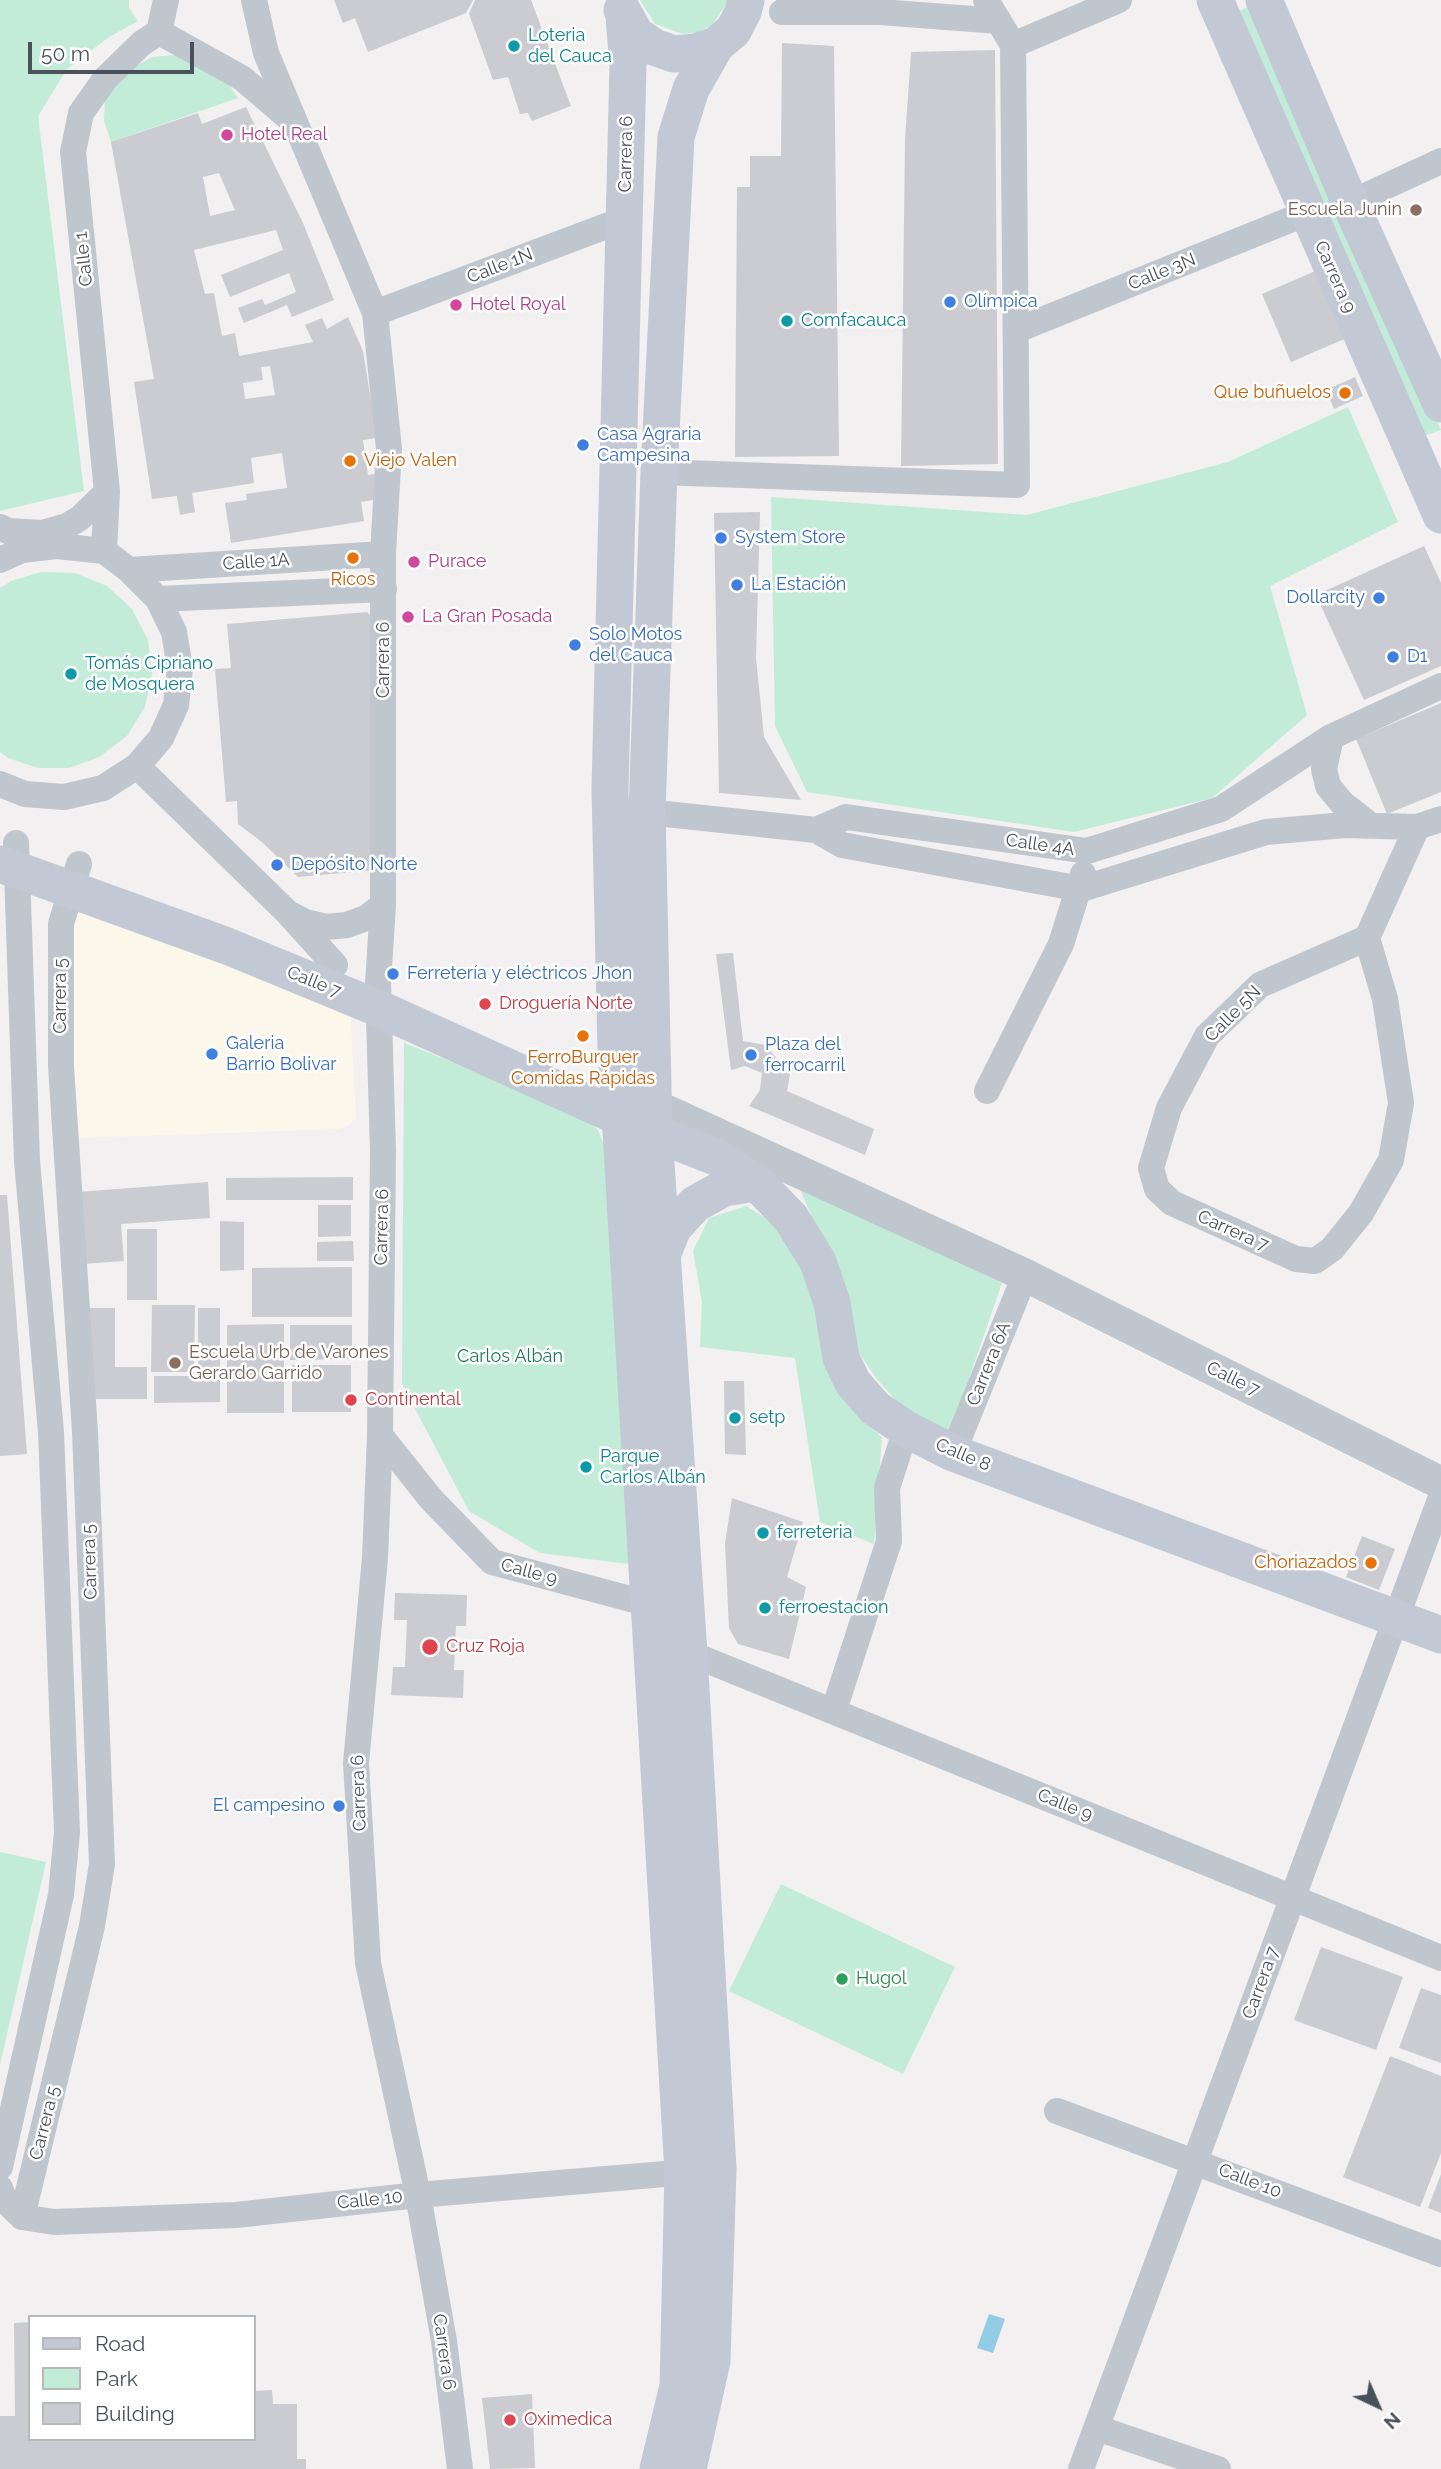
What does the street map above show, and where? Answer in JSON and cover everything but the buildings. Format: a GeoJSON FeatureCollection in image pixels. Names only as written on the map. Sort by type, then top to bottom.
{"type":"FeatureCollection","features":[{"type":"Feature","properties":{"kind":"main road","name":"Carrera 6"},"geometry":{"type":"LineString","coordinates":[[688,2469],[712,2361],[701,2171],[649,1604],[637,1112],[659,472],[676,136],[691,89],[716,45],[733,31],[746,0]]}},
{"type":"Feature","properties":{"kind":"main road","name":"Carrera 9"},"geometry":{"type":"LineString","coordinates":[[1215,0],[1307,213],[1430,461],[1441,514]]}},
{"type":"Feature","properties":{"kind":"main road"},"geometry":{"type":"LineString","coordinates":[[1264,0],[1350,203],[1439,394]]}},
{"type":"Feature","properties":{"kind":"main road","name":"Carrera 6"},"geometry":{"type":"LineString","coordinates":[[622,9],[628,65],[610,789],[637,1112],[661,1258],[689,1653],[701,2171],[678,2386],[658,2469]]}},
{"type":"Feature","properties":{"kind":"main road"},"geometry":{"type":"LineString","coordinates":[[622,9],[645,41],[674,54],[696,52],[716,45]]}},
{"type":"Feature","properties":{"kind":"main road","name":"Calle 7"},"geometry":{"type":"LineString","coordinates":[[7,853],[335,965],[379,997],[637,1112]]}},
{"type":"Feature","properties":{"kind":"main road","name":"Calle 7"},"geometry":{"type":"LineString","coordinates":[[75,876],[379,997],[509,1045],[637,1112]]}},
{"type":"Feature","properties":{"kind":"main road","name":"Calle 8"},"geometry":{"type":"LineString","coordinates":[[637,1112],[757,1183],[791,1218],[818,1262],[832,1303],[841,1358],[853,1383],[874,1409],[953,1453],[1441,1635]]}},
{"type":"Feature","properties":{"kind":"main road"},"geometry":{"type":"LineString","coordinates":[[661,1258],[673,1228],[695,1203],[724,1188],[757,1183]]}},
{"type":"Feature","properties":{"kind":"street"},"geometry":{"type":"LineString","coordinates":[[166,0],[159,32],[242,78],[293,122]]}},
{"type":"Feature","properties":{"kind":"street","name":"Carrera 6"},"geometry":{"type":"LineString","coordinates":[[254,0],[266,53],[375,313],[389,449],[383,554],[383,905],[379,997],[383,1152],[380,1435],[375,1558],[356,1763],[368,1963],[418,2195],[444,2341],[460,2469]]}},
{"type":"Feature","properties":{"kind":"street"},"geometry":{"type":"LineString","coordinates":[[1013,45],[1119,0]]}},
{"type":"Feature","properties":{"kind":"street"},"geometry":{"type":"LineString","coordinates":[[659,472],[1017,485],[1013,45],[992,10],[782,12]]}},
{"type":"Feature","properties":{"kind":"street","name":"Calle 1"},"geometry":{"type":"LineString","coordinates":[[104,551],[107,492],[73,152],[81,113],[105,79],[142,43],[159,32]]}},
{"type":"Feature","properties":{"kind":"street"},"geometry":{"type":"LineString","coordinates":[[1350,203],[1441,161]]}},
{"type":"Feature","properties":{"kind":"street","name":"Calle 3N"},"geometry":{"type":"LineString","coordinates":[[1017,330],[1307,213]]}},
{"type":"Feature","properties":{"kind":"street","name":"Calle 1N"},"geometry":{"type":"LineString","coordinates":[[375,313],[625,219]]}},
{"type":"Feature","properties":{"kind":"street"},"geometry":{"type":"LineString","coordinates":[[0,527],[8,531],[42,533],[67,526],[80,518],[107,492]]}},
{"type":"Feature","properties":{"kind":"street"},"geometry":{"type":"LineString","coordinates":[[0,560],[22,550],[57,546],[104,551],[129,570],[158,599],[174,632],[180,668],[176,705],[161,738],[137,766],[103,788],[64,797],[25,794],[0,784]]}},
{"type":"Feature","properties":{"kind":"street","name":"Calle 1A"},"geometry":{"type":"LineString","coordinates":[[129,570],[383,554]]}},
{"type":"Feature","properties":{"kind":"street","name":"Calle 1A"},"geometry":{"type":"LineString","coordinates":[[158,599],[384,589]]}},
{"type":"Feature","properties":{"kind":"street","name":"Calle 4A"},"geometry":{"type":"LineString","coordinates":[[647,811],[816,830],[846,817],[1087,851],[1221,809],[1331,737],[1441,686]]}},
{"type":"Feature","properties":{"kind":"street"},"geometry":{"type":"LineString","coordinates":[[1331,737],[1324,769],[1328,786],[1342,803],[1370,825]]}},
{"type":"Feature","properties":{"kind":"street"},"geometry":{"type":"LineString","coordinates":[[137,766],[287,912],[335,965]]}},
{"type":"Feature","properties":{"kind":"street"},"geometry":{"type":"LineString","coordinates":[[816,830],[842,845],[1081,889],[1266,832],[1429,823]]}},
{"type":"Feature","properties":{"kind":"street"},"geometry":{"type":"LineString","coordinates":[[1367,938],[1429,823]]}},
{"type":"Feature","properties":{"kind":"street"},"geometry":{"type":"LineString","coordinates":[[986,1091],[1060,944],[1081,889],[1087,851]]}},
{"type":"Feature","properties":{"kind":"street","name":"Carrera 5"},"geometry":{"type":"LineString","coordinates":[[0,2168],[61,1895],[67,1832],[51,1432],[7,853]]}},
{"type":"Feature","properties":{"kind":"street","name":"Carrera 5"},"geometry":{"type":"LineString","coordinates":[[22,2217],[92,1926],[102,1864],[85,1446],[61,1066],[61,924],[75,876]]}},
{"type":"Feature","properties":{"kind":"street"},"geometry":{"type":"LineString","coordinates":[[287,912],[305,922],[326,927],[347,925],[366,918],[383,905]]}},
{"type":"Feature","properties":{"kind":"street","name":"Calle 5N"},"geometry":{"type":"LineString","coordinates":[[1157,1189],[1151,1168],[1169,1108],[1207,1036],[1260,985],[1367,938]]}},
{"type":"Feature","properties":{"kind":"street","name":"Carrera 7"},"geometry":{"type":"LineString","coordinates":[[1157,1189],[1172,1203],[1296,1259],[1315,1261],[1332,1249],[1360,1213],[1391,1160],[1401,1103],[1385,999],[1367,938]]}},
{"type":"Feature","properties":{"kind":"street"},"geometry":{"type":"LineString","coordinates":[[22,1068],[61,1066]]}},
{"type":"Feature","properties":{"kind":"street","name":"Calle 7"},"geometry":{"type":"LineString","coordinates":[[637,1112],[1024,1275],[1441,1483]]}},
{"type":"Feature","properties":{"kind":"street"},"geometry":{"type":"LineString","coordinates":[[36,1258],[71,1255]]}},
{"type":"Feature","properties":{"kind":"street","name":"Carrera 6A"},"geometry":{"type":"LineString","coordinates":[[953,1453],[1024,1275]]}},
{"type":"Feature","properties":{"kind":"street"},"geometry":{"type":"LineString","coordinates":[[834,1710],[889,1541],[887,1488],[906,1429]]}},
{"type":"Feature","properties":{"kind":"street","name":"Calle 9"},"geometry":{"type":"LineString","coordinates":[[380,1435],[431,1499],[492,1562],[649,1604]]}},
{"type":"Feature","properties":{"kind":"street","name":"Carrera 7"},"geometry":{"type":"LineString","coordinates":[[1081,2469],[1441,1497]]}},
{"type":"Feature","properties":{"kind":"street","name":"Calle 9"},"geometry":{"type":"LineString","coordinates":[[689,1653],[1441,1958]]}},
{"type":"Feature","properties":{"kind":"street","name":"Calle 10"},"geometry":{"type":"LineString","coordinates":[[1057,2111],[1441,2254]]}},
{"type":"Feature","properties":{"kind":"street","name":"Calle 10"},"geometry":{"type":"LineString","coordinates":[[22,2217],[54,2222],[236,2215],[418,2195],[701,2171]]}},
{"type":"Feature","properties":{"kind":"street"},"geometry":{"type":"LineString","coordinates":[[0,2188],[4,2199],[22,2217]]}},
{"type":"Feature","properties":{"kind":"street"},"geometry":{"type":"LineString","coordinates":[[1097,2428],[1218,2469]]}},
{"type":"Feature","properties":{"kind":"shaded area","name":"Galeria Barrio Bolivar"},"geometry":{"type":"Polygon","coordinates":[[[74,911],[113,916],[350,1004],[356,1117],[349,1125],[338,1129],[81,1138],[73,1123],[67,950],[74,911]]]}},
{"type":"Feature","properties":{"kind":"green space"},"geometry":{"type":"Polygon","coordinates":[[[0,0],[129,0],[129,8],[138,21],[109,37],[67,69],[38,116],[84,491],[0,511],[0,0]]]}},
{"type":"Feature","properties":{"kind":"green space"},"geometry":{"type":"Polygon","coordinates":[[[640,0],[729,0],[712,25],[698,32],[683,34],[655,24],[640,0]]]}},
{"type":"Feature","properties":{"kind":"green space"},"geometry":{"type":"Polygon","coordinates":[[[1251,5],[1441,430],[1421,437],[1231,15],[1251,5]]]}},
{"type":"Feature","properties":{"kind":"green space"},"geometry":{"type":"Polygon","coordinates":[[[174,55],[222,75],[238,98],[111,142],[104,121],[105,98],[134,67],[152,57],[174,55]]]}},
{"type":"Feature","properties":{"kind":"green space"},"geometry":{"type":"Polygon","coordinates":[[[1348,407],[1398,522],[1270,586],[1307,715],[1212,798],[1074,832],[807,792],[775,726],[771,497],[1027,515],[1228,462],[1348,407]]]}},
{"type":"Feature","properties":{"kind":"green space"},"geometry":{"type":"Polygon","coordinates":[[[41,572],[75,573],[107,586],[132,609],[148,640],[152,674],[145,707],[127,736],[99,757],[69,768],[38,768],[8,758],[0,752],[0,588],[11,581],[41,572]]]}},
{"type":"Feature","properties":{"kind":"green space","name":"Carlos Albán"},"geometry":{"type":"Polygon","coordinates":[[[404,1043],[575,1110],[598,1130],[609,1157],[629,1564],[540,1553],[469,1511],[402,1384],[404,1043]]]}},
{"type":"Feature","properties":{"kind":"green space"},"geometry":{"type":"Polygon","coordinates":[[[798,1185],[1002,1283],[948,1439],[909,1415],[876,1378],[849,1338],[819,1233],[798,1185]]]}},
{"type":"Feature","properties":{"kind":"green space"},"geometry":{"type":"Polygon","coordinates":[[[746,1206],[782,1228],[802,1261],[841,1388],[882,1438],[874,1544],[820,1522],[795,1358],[700,1347],[702,1302],[693,1251],[709,1218],[746,1206]]]}},
{"type":"Feature","properties":{"kind":"green space"},"geometry":{"type":"Polygon","coordinates":[[[0,1852],[46,1862],[0,2065],[0,1852]]]}},
{"type":"Feature","properties":{"kind":"green space","name":"Hugol"},"geometry":{"type":"Polygon","coordinates":[[[781,1884],[955,1967],[903,2074],[729,1991],[781,1884]]]}},
{"type":"Feature","properties":{"kind":"water"},"geometry":{"type":"Polygon","coordinates":[[[989,2314],[1005,2319],[993,2353],[977,2348],[989,2314]]]}},
{"type":"Feature","properties":{"kind":"place","name":"Loteria del Cauca"},"geometry":{"type":"Point","coordinates":[514,46]}},
{"type":"Feature","properties":{"kind":"place","name":"Hotel Real"},"geometry":{"type":"Point","coordinates":[227,135]}},
{"type":"Feature","properties":{"kind":"place","name":"Escuela Junin"},"geometry":{"type":"Point","coordinates":[1416,210]}},
{"type":"Feature","properties":{"kind":"place","name":"Olímpica"},"geometry":{"type":"Point","coordinates":[950,302]}},
{"type":"Feature","properties":{"kind":"place","name":"Hotel Royal"},"geometry":{"type":"Point","coordinates":[456,305]}},
{"type":"Feature","properties":{"kind":"place","name":"Comfacauca"},"geometry":{"type":"Point","coordinates":[787,321]}},
{"type":"Feature","properties":{"kind":"place","name":"Que buñuelos"},"geometry":{"type":"Point","coordinates":[1345,393]}},
{"type":"Feature","properties":{"kind":"place","name":"Casa Agraria Campesina"},"geometry":{"type":"Point","coordinates":[583,445]}},
{"type":"Feature","properties":{"kind":"place","name":"Viejo Valen"},"geometry":{"type":"Point","coordinates":[350,461]}},
{"type":"Feature","properties":{"kind":"place","name":"System Store"},"geometry":{"type":"Point","coordinates":[721,538]}},
{"type":"Feature","properties":{"kind":"place","name":"Ricos"},"geometry":{"type":"Point","coordinates":[353,558]}},
{"type":"Feature","properties":{"kind":"place","name":"Purace"},"geometry":{"type":"Point","coordinates":[414,562]}},
{"type":"Feature","properties":{"kind":"place","name":"La Estación"},"geometry":{"type":"Point","coordinates":[737,585]}},
{"type":"Feature","properties":{"kind":"place","name":"Dollarcity"},"geometry":{"type":"Point","coordinates":[1379,598]}},
{"type":"Feature","properties":{"kind":"place","name":"La Gran Posada"},"geometry":{"type":"Point","coordinates":[408,617]}},
{"type":"Feature","properties":{"kind":"place","name":"Solo Motos del Cauca"},"geometry":{"type":"Point","coordinates":[575,645]}},
{"type":"Feature","properties":{"kind":"place","name":"D1"},"geometry":{"type":"Point","coordinates":[1393,657]}},
{"type":"Feature","properties":{"kind":"place","name":"Tomás Cipriano de Mosquera"},"geometry":{"type":"Point","coordinates":[71,674]}},
{"type":"Feature","properties":{"kind":"place","name":"Depósito Norte"},"geometry":{"type":"Point","coordinates":[277,865]}},
{"type":"Feature","properties":{"kind":"place","name":"Ferretería y eléctricos Jhon"},"geometry":{"type":"Point","coordinates":[393,974]}},
{"type":"Feature","properties":{"kind":"place","name":"Droguería Norte"},"geometry":{"type":"Point","coordinates":[485,1004]}},
{"type":"Feature","properties":{"kind":"place","name":"FerroBurguer Comidas Rápidas"},"geometry":{"type":"Point","coordinates":[583,1036]}},
{"type":"Feature","properties":{"kind":"place","name":"Galeria Barrio Bolivar"},"geometry":{"type":"Point","coordinates":[212,1054]}},
{"type":"Feature","properties":{"kind":"place","name":"Plaza del ferrocarril"},"geometry":{"type":"Point","coordinates":[751,1055]}},
{"type":"Feature","properties":{"kind":"place","name":"Escuela Urb de Varones Gerardo Garrido"},"geometry":{"type":"Point","coordinates":[175,1363]}},
{"type":"Feature","properties":{"kind":"place","name":"Continental"},"geometry":{"type":"Point","coordinates":[351,1400]}},
{"type":"Feature","properties":{"kind":"place","name":"setp"},"geometry":{"type":"Point","coordinates":[735,1418]}},
{"type":"Feature","properties":{"kind":"place","name":"Parque Carlos Albán"},"geometry":{"type":"Point","coordinates":[586,1467]}},
{"type":"Feature","properties":{"kind":"place","name":"ferreteria"},"geometry":{"type":"Point","coordinates":[763,1533]}},
{"type":"Feature","properties":{"kind":"place","name":"Choriazados"},"geometry":{"type":"Point","coordinates":[1371,1563]}},
{"type":"Feature","properties":{"kind":"place","name":"ferroestacion"},"geometry":{"type":"Point","coordinates":[765,1608]}},
{"type":"Feature","properties":{"kind":"place","name":"Cruz Roja"},"geometry":{"type":"Point","coordinates":[430,1647]}},
{"type":"Feature","properties":{"kind":"place","name":"El campesino"},"geometry":{"type":"Point","coordinates":[339,1806]}},
{"type":"Feature","properties":{"kind":"place","name":"Hugol"},"geometry":{"type":"Point","coordinates":[842,1979]}},
{"type":"Feature","properties":{"kind":"place","name":"Oximedica"},"geometry":{"type":"Point","coordinates":[510,2420]}}]}
